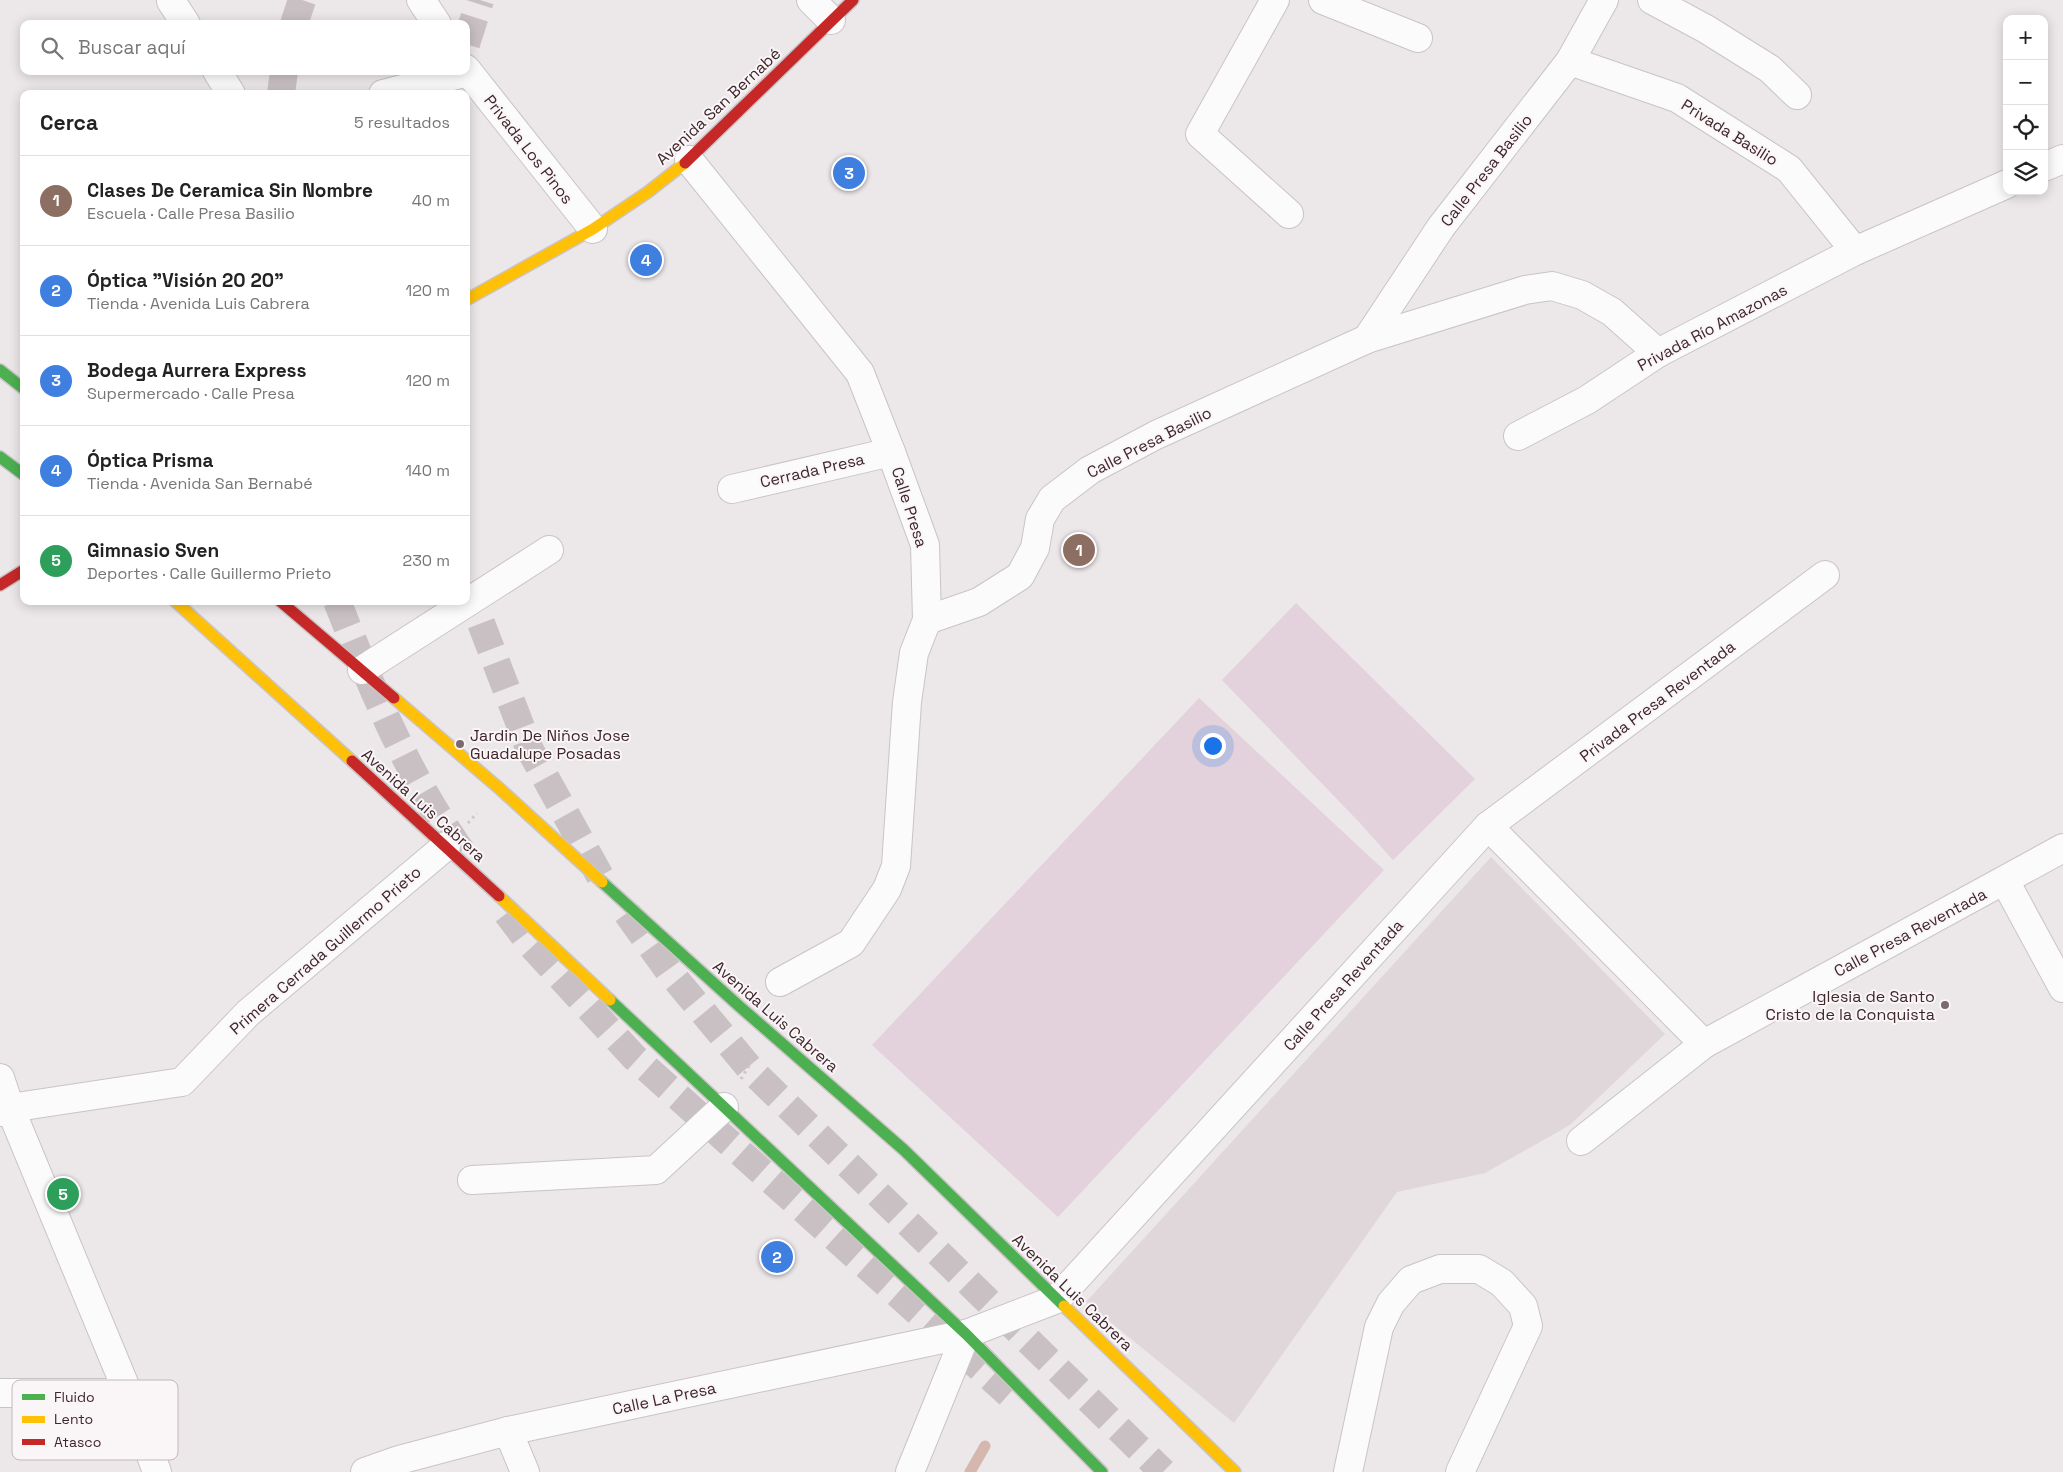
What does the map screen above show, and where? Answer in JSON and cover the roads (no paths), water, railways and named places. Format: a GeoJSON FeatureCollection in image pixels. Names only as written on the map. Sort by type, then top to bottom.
{"type":"FeatureCollection","features":[{"type":"Feature","properties":{"kind":"main road","name":"Avenida San Bernabé"},"geometry":{"type":"LineString","coordinates":[[470,298],[593,229],[648,192],[689,160],[853,0]]}},
{"type":"Feature","properties":{"kind":"main road"},"geometry":{"type":"LineString","coordinates":[[0,370],[20,386]]}},
{"type":"Feature","properties":{"kind":"main road"},"geometry":{"type":"LineString","coordinates":[[0,457],[20,472]]}},
{"type":"Feature","properties":{"kind":"main road"},"geometry":{"type":"LineString","coordinates":[[0,586],[20,573]]}},
{"type":"Feature","properties":{"kind":"main road","name":"Avenida Luis Cabrera"},"geometry":{"type":"LineString","coordinates":[[179,605],[446,846],[724,1106],[966,1334],[1102,1472]]}},
{"type":"Feature","properties":{"kind":"main road","name":"Avenida Luis Cabrera"},"geometry":{"type":"LineString","coordinates":[[285,605],[500,789],[770,1033],[904,1150],[1235,1472]]}},
{"type":"Feature","properties":{"kind":"street"},"geometry":{"type":"LineString","coordinates":[[421,0],[434,20]]}},
{"type":"Feature","properties":{"kind":"street"},"geometry":{"type":"LineString","coordinates":[[811,0],[831,20]]}},
{"type":"Feature","properties":{"kind":"street"},"geometry":{"type":"LineString","coordinates":[[1275,0],[1200,134],[1289,214]]}},
{"type":"Feature","properties":{"kind":"street"},"geometry":{"type":"LineString","coordinates":[[1323,0],[1418,38]]}},
{"type":"Feature","properties":{"kind":"street","name":"Calle Presa Basilio"},"geometry":{"type":"LineString","coordinates":[[1367,339],[1441,227],[1570,61],[1604,0]]}},
{"type":"Feature","properties":{"kind":"street"},"geometry":{"type":"LineString","coordinates":[[1652,0],[1706,29],[1770,69],[1797,95]]}},
{"type":"Feature","properties":{"kind":"street"},"geometry":{"type":"LineString","coordinates":[[171,1],[183,20]]}},
{"type":"Feature","properties":{"kind":"street","name":"Privada Basilio"},"geometry":{"type":"LineString","coordinates":[[1570,61],[1677,98],[1789,169],[1855,252]]}},
{"type":"Feature","properties":{"kind":"street"},"geometry":{"type":"LineString","coordinates":[[219,75],[229,90]]}},
{"type":"Feature","properties":{"kind":"street"},"geometry":{"type":"LineString","coordinates":[[398,90],[452,75]]}},
{"type":"Feature","properties":{"kind":"street","name":"Privada Los Pinos"},"geometry":{"type":"LineString","coordinates":[[470,75],[593,229]]}},
{"type":"Feature","properties":{"kind":"street"},"geometry":{"type":"LineString","coordinates":[[2048,165],[2063,159]]}},
{"type":"Feature","properties":{"kind":"street","name":"Calle Presa"},"geometry":{"type":"LineString","coordinates":[[689,160],[860,373],[925,545],[927,620],[914,653],[907,702],[896,866],[887,889],[851,944],[780,982]]}},
{"type":"Feature","properties":{"kind":"street","name":"Privada Río Amazonas"},"geometry":{"type":"LineString","coordinates":[[1518,436],[1587,400],[1658,353],[1855,252],[2003,186]]}},
{"type":"Feature","properties":{"kind":"street","name":"Calle Presa Basilio"},"geometry":{"type":"LineString","coordinates":[[927,620],[979,602],[1020,576],[1035,548],[1040,519],[1052,499],[1090,470],[1156,435],[1367,339],[1525,290],[1552,286],[1582,295],[1612,312],[1658,353]]}},
{"type":"Feature","properties":{"kind":"street","name":"Cerrada Presa"},"geometry":{"type":"LineString","coordinates":[[732,489],[891,452]]}},
{"type":"Feature","properties":{"kind":"street"},"geometry":{"type":"LineString","coordinates":[[470,601],[549,550]]}},
{"type":"Feature","properties":{"kind":"street","name":"Privada Presa Reventada"},"geometry":{"type":"LineString","coordinates":[[1488,826],[1825,575]]}},
{"type":"Feature","properties":{"kind":"street"},"geometry":{"type":"LineString","coordinates":[[362,670],[463,605]]}},
{"type":"Feature","properties":{"kind":"street"},"geometry":{"type":"LineString","coordinates":[[1488,826],[1704,1044]]}},
{"type":"Feature","properties":{"kind":"street","name":"Calle Presa Reventada"},"geometry":{"type":"LineString","coordinates":[[966,1334],[1057,1299],[1488,826]]}},
{"type":"Feature","properties":{"kind":"street","name":"Primera Cerrada Guillermo Prieto"},"geometry":{"type":"LineString","coordinates":[[5,1110],[182,1082],[248,1013],[446,846]]}},
{"type":"Feature","properties":{"kind":"street","name":"Calle Presa Reventada"},"geometry":{"type":"LineString","coordinates":[[1581,1141],[1704,1044],[2063,848]]}},
{"type":"Feature","properties":{"kind":"street"},"geometry":{"type":"LineString","coordinates":[[2005,881],[2063,988]]}},
{"type":"Feature","properties":{"kind":"street"},"geometry":{"type":"LineString","coordinates":[[0,1078],[5,1110],[122,1380]]}},
{"type":"Feature","properties":{"kind":"street"},"geometry":{"type":"LineString","coordinates":[[472,1180],[656,1170],[724,1106]]}},
{"type":"Feature","properties":{"kind":"street"},"geometry":{"type":"LineString","coordinates":[[1348,1472],[1379,1327],[1391,1303],[1411,1280],[1440,1268],[1478,1270],[1502,1283],[1523,1306],[1528,1326],[1460,1472]]}},
{"type":"Feature","properties":{"kind":"street"},"geometry":{"type":"LineString","coordinates":[[910,1472],[966,1334]]}},
{"type":"Feature","properties":{"kind":"street","name":"Calle La Presa"},"geometry":{"type":"LineString","coordinates":[[365,1472],[399,1460],[508,1431],[966,1334]]}},
{"type":"Feature","properties":{"kind":"street"},"geometry":{"type":"LineString","coordinates":[[508,1431],[525,1472]]}},
{"type":"Feature","properties":{"kind":"street"},"geometry":{"type":"LineString","coordinates":[[153,1460],[157,1472]]}},
{"type":"Feature","properties":{"kind":"waterway"},"geometry":{"type":"LineString","coordinates":[[970,1472],[985,1446]]}},
{"type":"Feature","properties":{"kind":"tunnel"},"geometry":{"type":"LineString","coordinates":[[295,20],[302,0]]}},
{"type":"Feature","properties":{"kind":"tunnel"},"geometry":{"type":"LineString","coordinates":[[470,31],[480,0]]}},
{"type":"Feature","properties":{"kind":"tunnel"},"geometry":{"type":"LineString","coordinates":[[282,90],[283,75]]}},
{"type":"Feature","properties":{"kind":"tunnel"},"geometry":{"type":"LineString","coordinates":[[470,594],[529,748],[600,876]]}},
{"type":"Feature","properties":{"kind":"tunnel"},"geometry":{"type":"LineString","coordinates":[[339,605],[394,735],[428,799],[468,860]]}},
{"type":"Feature","properties":{"kind":"tunnel"},"geometry":{"type":"LineString","coordinates":[[507,913],[531,945],[634,1057],[1009,1394]]}},
{"type":"Feature","properties":{"kind":"tunnel"},"geometry":{"type":"LineString","coordinates":[[627,913],[668,970],[752,1071],[1163,1472]]}},
{"type":"Feature","properties":{"kind":"place","name":"Bodega Aurrera Express"},"geometry":{"type":"Point","coordinates":[849,173]}},
{"type":"Feature","properties":{"kind":"place","name":"Óptica Prisma"},"geometry":{"type":"Point","coordinates":[646,260]}},
{"type":"Feature","properties":{"kind":"place","name":"Clases De Ceramica Sin Nombre"},"geometry":{"type":"Point","coordinates":[1079,550]}},
{"type":"Feature","properties":{"kind":"place","name":"Jardin De Niños Jose Guadalupe Posadas"},"geometry":{"type":"Point","coordinates":[460,744]}},
{"type":"Feature","properties":{"kind":"place","name":"Iglesia de Santo Cristo de la Conquista"},"geometry":{"type":"Point","coordinates":[1945,1005]}},
{"type":"Feature","properties":{"kind":"place","name":"Gimnasio Sven"},"geometry":{"type":"Point","coordinates":[63,1194]}},
{"type":"Feature","properties":{"kind":"place","name":"Óptica \"Visión 20 20\""},"geometry":{"type":"Point","coordinates":[777,1257]}}]}
